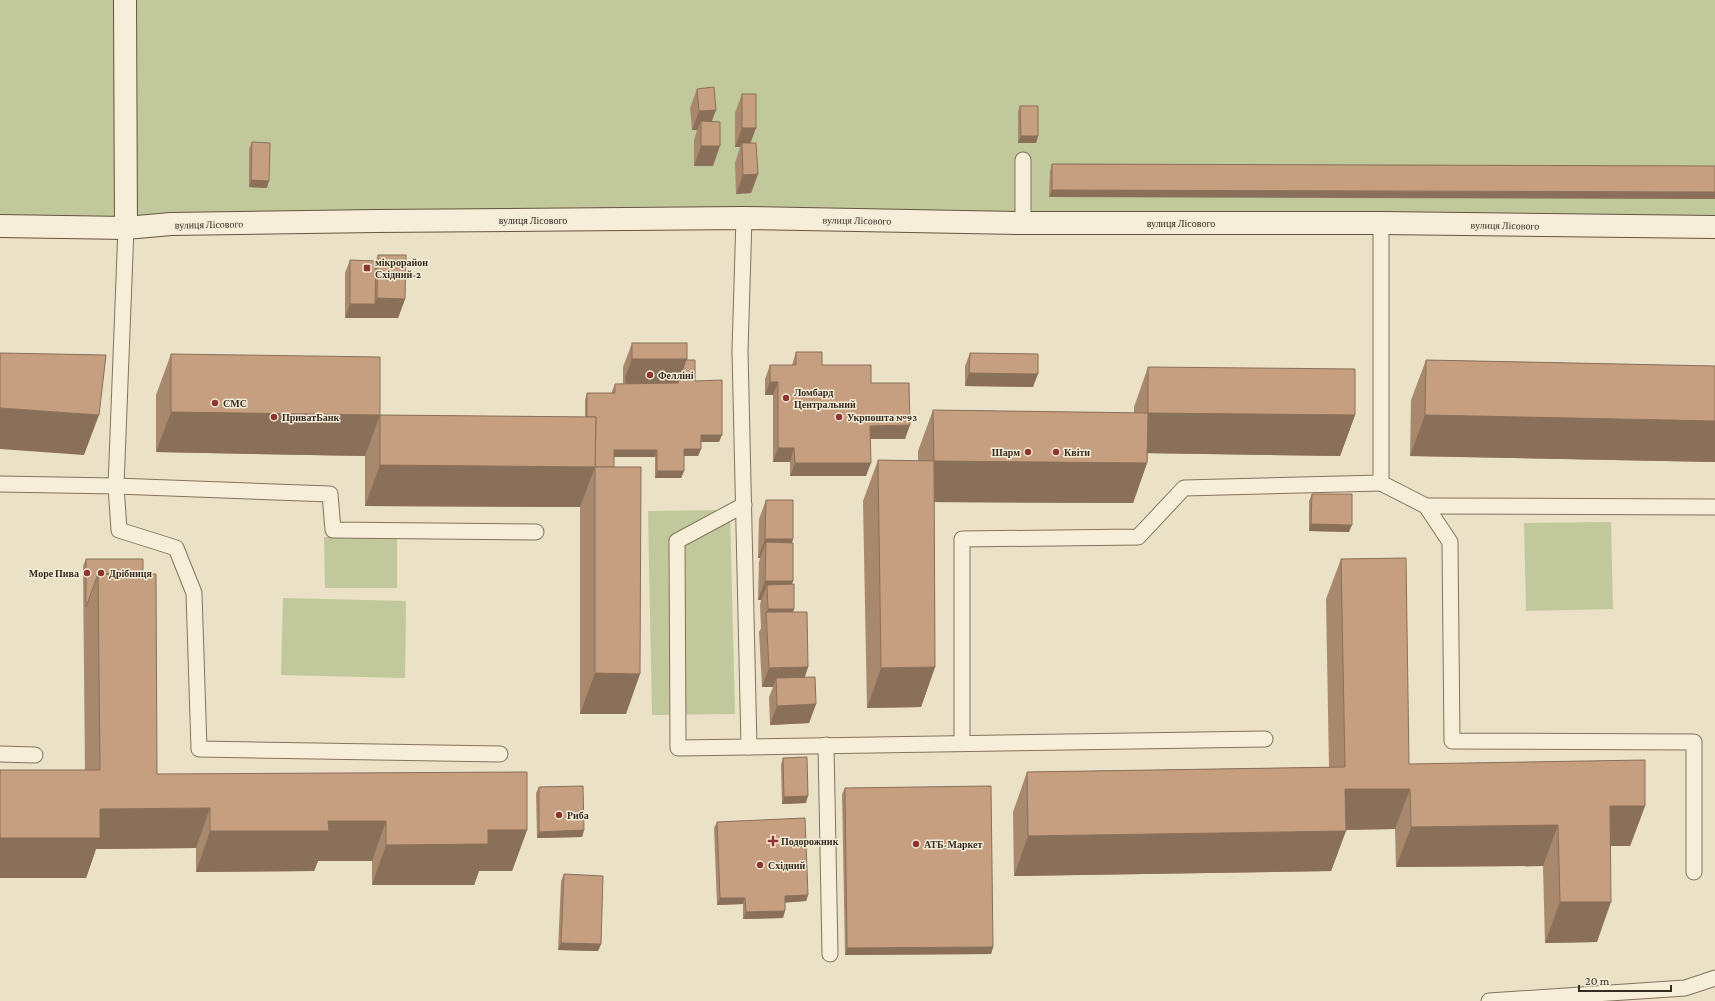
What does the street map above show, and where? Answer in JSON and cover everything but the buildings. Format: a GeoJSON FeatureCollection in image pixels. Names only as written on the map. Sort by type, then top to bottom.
{"type":"FeatureCollection","features":[{"type":"Feature","properties":{"kind":"street"},"geometry":{"type":"LineString","coordinates":[[125,0],[126,228]]}},
{"type":"Feature","properties":{"kind":"street","name":"вулиця Лісового"},"geometry":{"type":"LineString","coordinates":[[0,226],[126,228],[171,224],[744,218],[1023,223],[1381,223],[1715,227]]}},
{"type":"Feature","properties":{"kind":"lane"},"geometry":{"type":"LineString","coordinates":[[1023,160],[1023,223]]}},
{"type":"Feature","properties":{"kind":"lane"},"geometry":{"type":"LineString","coordinates":[[744,218],[740,351],[749,747]]}},
{"type":"Feature","properties":{"kind":"lane"},"geometry":{"type":"LineString","coordinates":[[1381,223],[1381,483]]}},
{"type":"Feature","properties":{"kind":"lane"},"geometry":{"type":"LineString","coordinates":[[126,228],[116,486],[119,530],[176,548],[194,592],[199,749],[500,754]]}},
{"type":"Feature","properties":{"kind":"lane"},"geometry":{"type":"LineString","coordinates":[[962,742],[962,539],[1138,537],[1184,488],[1381,483],[1426,506],[1715,507]]}},
{"type":"Feature","properties":{"kind":"lane"},"geometry":{"type":"LineString","coordinates":[[0,484],[116,486],[330,494],[333,530],[536,532]]}},
{"type":"Feature","properties":{"kind":"lane"},"geometry":{"type":"LineString","coordinates":[[744,505],[677,541],[678,748],[962,742],[1265,739]]}},
{"type":"Feature","properties":{"kind":"lane"},"geometry":{"type":"LineString","coordinates":[[1426,506],[1450,542],[1452,741],[1694,742],[1694,872]]}},
{"type":"Feature","properties":{"kind":"lane"},"geometry":{"type":"LineString","coordinates":[[826,745],[830,954]]}},
{"type":"Feature","properties":{"kind":"lane"},"geometry":{"type":"LineString","coordinates":[[0,754],[35,755]]}},
{"type":"Feature","properties":{"kind":"lane"},"geometry":{"type":"LineString","coordinates":[[1489,1001],[1685,988],[1715,978]]}},
{"type":"Feature","properties":{"kind":"green space"},"geometry":{"type":"Polygon","coordinates":[[[0,0],[1715,0],[1715,227],[0,226],[0,0]]]}},
{"type":"Feature","properties":{"kind":"green space"},"geometry":{"type":"Polygon","coordinates":[[[730,510],[735,714],[652,715],[648,511],[730,510]]]}},
{"type":"Feature","properties":{"kind":"green space"},"geometry":{"type":"Polygon","coordinates":[[[1611,522],[1613,609],[1526,611],[1524,523],[1611,522]]]}},
{"type":"Feature","properties":{"kind":"green space"},"geometry":{"type":"Polygon","coordinates":[[[324,537],[397,537],[397,588],[325,588],[324,537]]]}},
{"type":"Feature","properties":{"kind":"green space"},"geometry":{"type":"Polygon","coordinates":[[[283,598],[406,601],[405,678],[281,675],[283,598]]]}},
{"type":"Feature","properties":{"kind":"place","name":"мікрорайон Східний-2"},"geometry":{"type":"Point","coordinates":[367,268]}},
{"type":"Feature","properties":{"kind":"place","name":"Фелліні"},"geometry":{"type":"Point","coordinates":[650,375]}},
{"type":"Feature","properties":{"kind":"place","name":"Ломбард Центральний"},"geometry":{"type":"Point","coordinates":[786,398]}},
{"type":"Feature","properties":{"kind":"place","name":"СМС"},"geometry":{"type":"Point","coordinates":[215,403]}},
{"type":"Feature","properties":{"kind":"place","name":"ПриватБанк"},"geometry":{"type":"Point","coordinates":[274,417]}},
{"type":"Feature","properties":{"kind":"place","name":"Укрпошта №93"},"geometry":{"type":"Point","coordinates":[839,417]}},
{"type":"Feature","properties":{"kind":"place","name":"Шарм"},"geometry":{"type":"Point","coordinates":[1028,452]}},
{"type":"Feature","properties":{"kind":"place","name":"Квіти"},"geometry":{"type":"Point","coordinates":[1056,452]}},
{"type":"Feature","properties":{"kind":"place","name":"Море Пива"},"geometry":{"type":"Point","coordinates":[87,573]}},
{"type":"Feature","properties":{"kind":"place","name":"Дрібниця"},"geometry":{"type":"Point","coordinates":[101,573]}},
{"type":"Feature","properties":{"kind":"place","name":"Риба"},"geometry":{"type":"Point","coordinates":[559,815]}},
{"type":"Feature","properties":{"kind":"place","name":"Подорожник"},"geometry":{"type":"Point","coordinates":[773,841]}},
{"type":"Feature","properties":{"kind":"place","name":"АТБ-Маркет"},"geometry":{"type":"Point","coordinates":[916,844]}},
{"type":"Feature","properties":{"kind":"place","name":"Східний"},"geometry":{"type":"Point","coordinates":[760,865]}}]}
